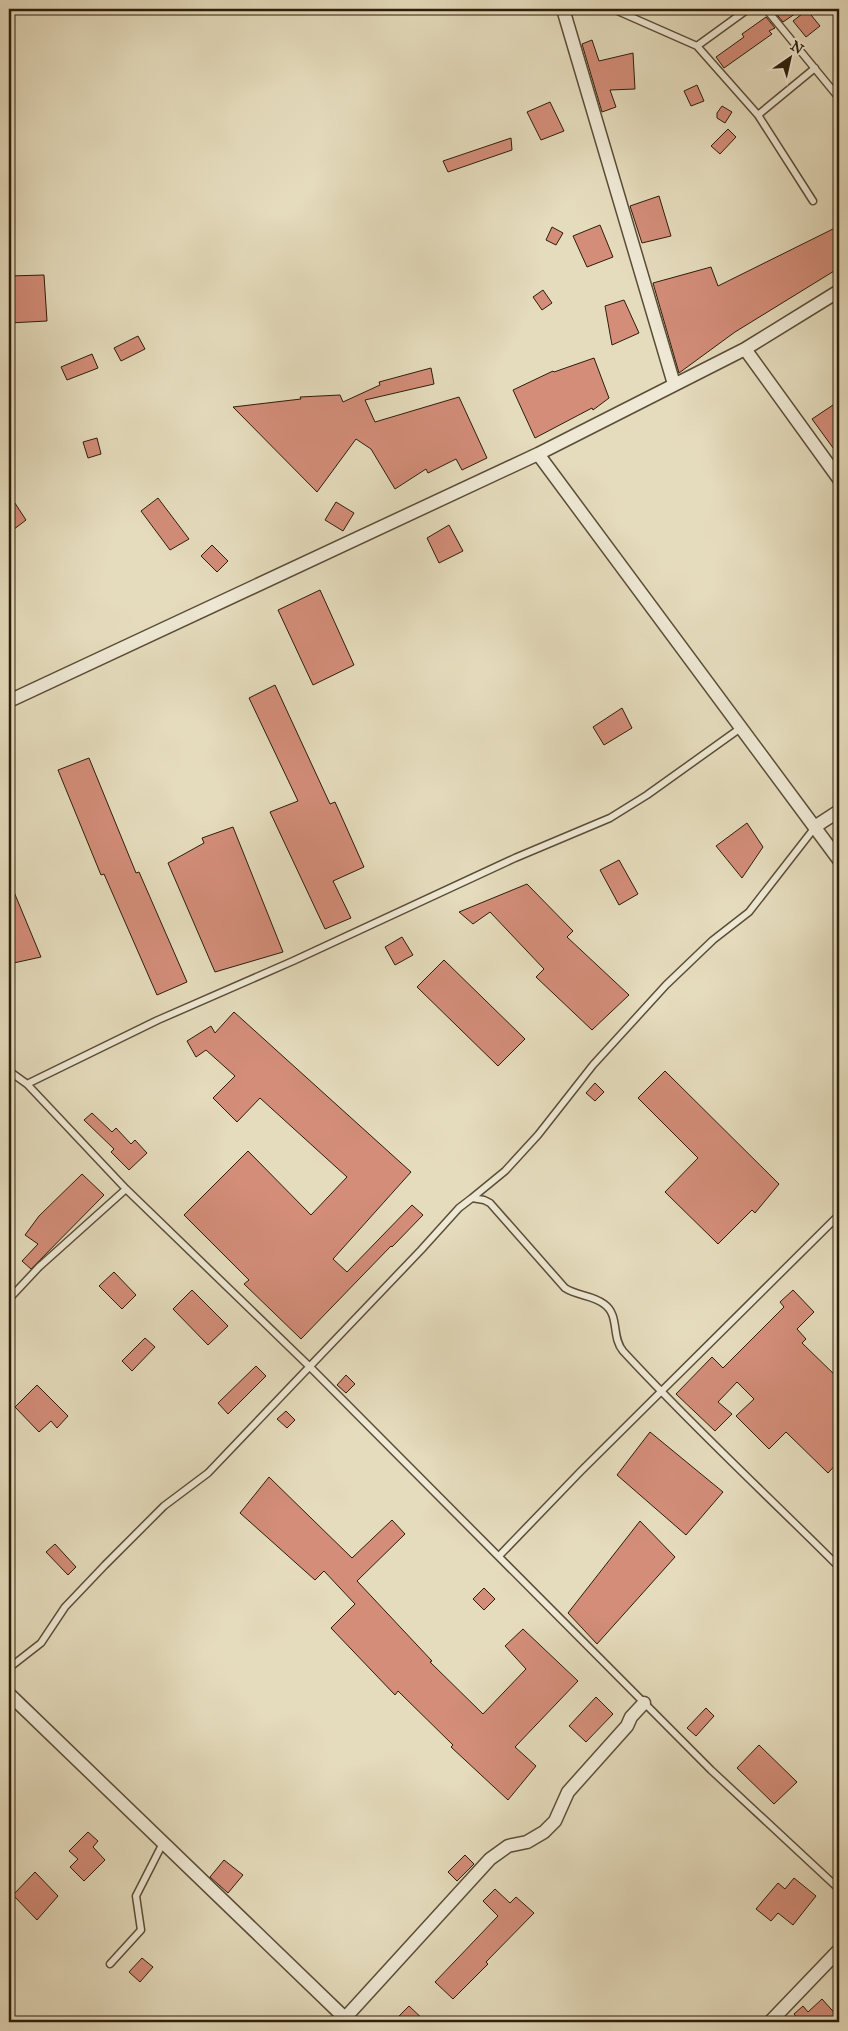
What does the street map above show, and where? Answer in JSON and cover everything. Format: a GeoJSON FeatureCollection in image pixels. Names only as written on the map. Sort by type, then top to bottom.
{"type":"FeatureCollection","features":[{"type":"Feature","properties":{"kind":"street"},"geometry":{"type":"LineString","coordinates":[[563,9],[674,384]]}},
{"type":"Feature","properties":{"kind":"street"},"geometry":{"type":"LineString","coordinates":[[9,701],[538,454],[745,348],[839,291]]}},
{"type":"Feature","properties":{"kind":"street"},"geometry":{"type":"LineString","coordinates":[[745,348],[839,479]]}},
{"type":"Feature","properties":{"kind":"street"},"geometry":{"type":"LineString","coordinates":[[538,454],[816,826],[839,860]]}},
{"type":"Feature","properties":{"kind":"street"},"geometry":{"type":"LineString","coordinates":[[816,826],[839,811]]}},
{"type":"Feature","properties":{"kind":"street"},"geometry":{"type":"LineString","coordinates":[[9,1694],[347,2020],[490,1859],[508,1846],[527,1842],[550,1826],[562,1808],[568,1792],[627,1726],[632,1716],[644,1703]]}},
{"type":"Feature","properties":{"kind":"street"},"geometry":{"type":"LineString","coordinates":[[770,2022],[839,1950]]}},
{"type":"Feature","properties":{"kind":"lane"},"geometry":{"type":"LineString","coordinates":[[613,9],[697,46],[758,115],[813,201]]}},
{"type":"Feature","properties":{"kind":"lane"},"geometry":{"type":"LineString","coordinates":[[697,46],[748,9]]}},
{"type":"Feature","properties":{"kind":"lane"},"geometry":{"type":"LineString","coordinates":[[766,9],[839,98]]}},
{"type":"Feature","properties":{"kind":"lane"},"geometry":{"type":"LineString","coordinates":[[758,115],[815,68]]}},
{"type":"Feature","properties":{"kind":"lane"},"geometry":{"type":"LineString","coordinates":[[27,1084],[158,1020],[293,961],[515,858],[610,818],[647,795],[742,727]]}},
{"type":"Feature","properties":{"kind":"lane"},"geometry":{"type":"LineString","coordinates":[[9,1668],[41,1642],[65,1607],[164,1506],[208,1473],[253,1423],[310,1367],[459,1208],[505,1171],[593,1065],[666,986],[714,940],[749,912],[816,826]]}},
{"type":"Feature","properties":{"kind":"lane"},"geometry":{"type":"LineString","coordinates":[[9,1071],[27,1084],[126,1189],[310,1367],[711,1770],[839,1889]]}},
{"type":"Feature","properties":{"kind":"lane"},"geometry":{"type":"LineString","coordinates":[[9,1299],[39,1267],[126,1189]]}},
{"type":"Feature","properties":{"kind":"lane"},"geometry":{"type":"LineString","coordinates":[[472,1198],[490,1203],[565,1288],[574,1293],[597,1300],[610,1310],[614,1319],[615,1336],[619,1346],[661,1392],[839,1567]]}},
{"type":"Feature","properties":{"kind":"lane"},"geometry":{"type":"LineString","coordinates":[[499,1556],[839,1215]]}},
{"type":"Feature","properties":{"kind":"lane"},"geometry":{"type":"LineString","coordinates":[[110,1964],[140,1930],[136,1896],[163,1843]]}},
{"type":"Feature","properties":{"kind":"building"},"geometry":{"type":"Polygon","coordinates":[[[777,9],[802,9],[783,22],[774,11],[777,9]]]}},
{"type":"Feature","properties":{"kind":"building"},"geometry":{"type":"Polygon","coordinates":[[[807,10],[820,26],[806,37],[793,21],[807,10]]]}},
{"type":"Feature","properties":{"kind":"building"},"geometry":{"type":"Polygon","coordinates":[[[766,17],[775,28],[769,31],[772,34],[724,68],[716,57],[744,37],[742,34],[766,17]]]}},
{"type":"Feature","properties":{"kind":"building"},"geometry":{"type":"Polygon","coordinates":[[[592,40],[599,61],[633,53],[635,89],[610,90],[616,107],[602,112],[582,44],[592,40]]]}},
{"type":"Feature","properties":{"kind":"building"},"geometry":{"type":"Polygon","coordinates":[[[697,85],[704,101],[691,106],[684,91],[697,85]]]}},
{"type":"Feature","properties":{"kind":"building"},"geometry":{"type":"Polygon","coordinates":[[[550,102],[564,131],[541,140],[527,112],[550,102]]]}},
{"type":"Feature","properties":{"kind":"building"},"geometry":{"type":"Polygon","coordinates":[[[722,106],[732,112],[725,123],[717,118],[717,113],[722,106]]]}},
{"type":"Feature","properties":{"kind":"building"},"geometry":{"type":"Polygon","coordinates":[[[728,129],[736,137],[720,154],[711,146],[728,129]]]}},
{"type":"Feature","properties":{"kind":"building"},"geometry":{"type":"Polygon","coordinates":[[[511,138],[512,150],[448,172],[443,161],[511,138]]]}},
{"type":"Feature","properties":{"kind":"building"},"geometry":{"type":"Polygon","coordinates":[[[659,196],[671,236],[642,243],[630,206],[659,196]]]}},
{"type":"Feature","properties":{"kind":"building"},"geometry":{"type":"Polygon","coordinates":[[[600,225],[613,257],[587,267],[573,236],[600,225]]]}},
{"type":"Feature","properties":{"kind":"building"},"geometry":{"type":"Polygon","coordinates":[[[839,226],[839,268],[735,332],[679,373],[653,283],[711,267],[718,286],[839,226]]]}},
{"type":"Feature","properties":{"kind":"building"},"geometry":{"type":"Polygon","coordinates":[[[552,227],[563,233],[556,245],[546,240],[552,227]]]}},
{"type":"Feature","properties":{"kind":"building"},"geometry":{"type":"Polygon","coordinates":[[[44,275],[47,321],[9,323],[9,276],[44,275]]]}},
{"type":"Feature","properties":{"kind":"building"},"geometry":{"type":"Polygon","coordinates":[[[543,290],[552,303],[542,310],[533,297],[543,290]]]}},
{"type":"Feature","properties":{"kind":"building"},"geometry":{"type":"Polygon","coordinates":[[[624,300],[639,333],[612,345],[605,306],[624,300]]]}},
{"type":"Feature","properties":{"kind":"building"},"geometry":{"type":"Polygon","coordinates":[[[138,336],[145,349],[121,361],[114,348],[138,336]]]}},
{"type":"Feature","properties":{"kind":"building"},"geometry":{"type":"Polygon","coordinates":[[[92,354],[98,368],[67,380],[61,367],[92,354]]]}},
{"type":"Feature","properties":{"kind":"building"},"geometry":{"type":"Polygon","coordinates":[[[594,358],[609,398],[593,410],[592,408],[535,438],[513,390],[553,371],[594,358]]]}},
{"type":"Feature","properties":{"kind":"building"},"geometry":{"type":"Polygon","coordinates":[[[431,368],[434,384],[365,400],[375,422],[459,397],[487,458],[462,470],[456,459],[428,473],[426,469],[395,489],[371,449],[356,439],[317,492],[233,407],[301,399],[300,397],[340,395],[343,402],[380,385],[379,382],[431,368]]]}},
{"type":"Feature","properties":{"kind":"building"},"geometry":{"type":"Polygon","coordinates":[[[839,401],[839,456],[812,419],[839,401]]]}},
{"type":"Feature","properties":{"kind":"building"},"geometry":{"type":"Polygon","coordinates":[[[97,438],[101,454],[88,458],[83,442],[97,438]]]}},
{"type":"Feature","properties":{"kind":"building"},"geometry":{"type":"Polygon","coordinates":[[[9,494],[26,520],[9,533],[9,494]]]}},
{"type":"Feature","properties":{"kind":"building"},"geometry":{"type":"Polygon","coordinates":[[[158,498],[189,539],[170,550],[141,511],[158,498]]]}},
{"type":"Feature","properties":{"kind":"building"},"geometry":{"type":"Polygon","coordinates":[[[336,502],[354,513],[343,531],[325,520],[336,502]]]}},
{"type":"Feature","properties":{"kind":"building"},"geometry":{"type":"Polygon","coordinates":[[[449,525],[463,551],[439,563],[427,538],[449,525]]]}},
{"type":"Feature","properties":{"kind":"building"},"geometry":{"type":"Polygon","coordinates":[[[212,545],[228,561],[217,572],[201,556],[212,545]]]}},
{"type":"Feature","properties":{"kind":"building"},"geometry":{"type":"Polygon","coordinates":[[[320,590],[354,665],[313,685],[278,610],[320,590]]]}},
{"type":"Feature","properties":{"kind":"building"},"geometry":{"type":"Polygon","coordinates":[[[275,685],[330,804],[335,802],[364,867],[333,881],[351,918],[325,929],[270,812],[298,801],[249,698],[275,685]]]}},
{"type":"Feature","properties":{"kind":"building"},"geometry":{"type":"Polygon","coordinates":[[[622,708],[632,728],[604,745],[593,727],[622,708]]]}},
{"type":"Feature","properties":{"kind":"building"},"geometry":{"type":"Polygon","coordinates":[[[89,758],[136,873],[139,872],[187,982],[157,995],[104,874],[101,875],[58,770],[89,758]]]}},
{"type":"Feature","properties":{"kind":"building"},"geometry":{"type":"Polygon","coordinates":[[[747,823],[763,847],[742,878],[716,846],[747,823]]]}},
{"type":"Feature","properties":{"kind":"building"},"geometry":{"type":"Polygon","coordinates":[[[233,827],[283,952],[215,972],[168,863],[204,843],[202,838],[233,827]]]}},
{"type":"Feature","properties":{"kind":"building"},"geometry":{"type":"Polygon","coordinates":[[[619,860],[638,894],[619,905],[600,870],[619,860]]]}},
{"type":"Feature","properties":{"kind":"building"},"geometry":{"type":"Polygon","coordinates":[[[9,880],[41,957],[9,964],[9,880]]]}},
{"type":"Feature","properties":{"kind":"building"},"geometry":{"type":"Polygon","coordinates":[[[527,884],[573,931],[567,937],[629,995],[592,1030],[536,977],[544,969],[490,912],[473,924],[459,912],[527,884]]]}},
{"type":"Feature","properties":{"kind":"building"},"geometry":{"type":"Polygon","coordinates":[[[402,937],[413,955],[395,965],[385,947],[402,937]]]}},
{"type":"Feature","properties":{"kind":"building"},"geometry":{"type":"Polygon","coordinates":[[[444,960],[525,1039],[498,1066],[417,987],[444,960]]]}},
{"type":"Feature","properties":{"kind":"building"},"geometry":{"type":"Polygon","coordinates":[[[234,1012],[411,1172],[333,1259],[347,1272],[412,1205],[423,1215],[301,1339],[244,1284],[249,1280],[184,1215],[248,1151],[311,1215],[347,1177],[260,1098],[237,1122],[213,1098],[235,1076],[206,1050],[196,1057],[187,1041],[211,1026],[215,1033],[234,1012]]]}},
{"type":"Feature","properties":{"kind":"building"},"geometry":{"type":"Polygon","coordinates":[[[665,1071],[779,1184],[755,1213],[752,1210],[718,1244],[665,1192],[698,1158],[638,1098],[665,1071]]]}},
{"type":"Feature","properties":{"kind":"building"},"geometry":{"type":"Polygon","coordinates":[[[595,1083],[604,1092],[595,1101],[586,1093],[595,1083]]]}},
{"type":"Feature","properties":{"kind":"building"},"geometry":{"type":"Polygon","coordinates":[[[92,1113],[112,1132],[116,1128],[131,1144],[135,1140],[147,1153],[129,1170],[111,1152],[114,1149],[84,1120],[92,1113]]]}},
{"type":"Feature","properties":{"kind":"building"},"geometry":{"type":"Polygon","coordinates":[[[82,1174],[104,1195],[31,1269],[22,1261],[38,1244],[25,1235],[39,1216],[82,1174]]]}},
{"type":"Feature","properties":{"kind":"building"},"geometry":{"type":"Polygon","coordinates":[[[114,1272],[136,1295],[122,1309],[99,1286],[114,1272]]]}},
{"type":"Feature","properties":{"kind":"building"},"geometry":{"type":"Polygon","coordinates":[[[192,1290],[228,1326],[208,1345],[173,1309],[192,1290]]]}},
{"type":"Feature","properties":{"kind":"building"},"geometry":{"type":"Polygon","coordinates":[[[793,1290],[814,1312],[797,1329],[806,1339],[802,1343],[839,1379],[839,1461],[828,1473],[786,1432],[769,1449],[736,1416],[754,1399],[737,1382],[718,1402],[732,1414],[715,1431],[676,1394],[712,1357],[723,1368],[784,1307],[780,1302],[793,1290]]]}},
{"type":"Feature","properties":{"kind":"building"},"geometry":{"type":"Polygon","coordinates":[[[145,1338],[155,1347],[132,1371],[122,1361],[145,1338]]]}},
{"type":"Feature","properties":{"kind":"building"},"geometry":{"type":"Polygon","coordinates":[[[256,1366],[266,1376],[228,1414],[218,1403],[256,1366]]]}},
{"type":"Feature","properties":{"kind":"building"},"geometry":{"type":"Polygon","coordinates":[[[346,1375],[355,1384],[346,1393],[337,1385],[346,1375]]]}},
{"type":"Feature","properties":{"kind":"building"},"geometry":{"type":"Polygon","coordinates":[[[37,1385],[68,1416],[57,1428],[51,1421],[39,1432],[15,1407],[37,1385]]]}},
{"type":"Feature","properties":{"kind":"building"},"geometry":{"type":"Polygon","coordinates":[[[286,1411],[295,1420],[287,1428],[277,1419],[286,1411]]]}},
{"type":"Feature","properties":{"kind":"building"},"geometry":{"type":"Polygon","coordinates":[[[650,1432],[723,1492],[686,1535],[617,1475],[650,1432]]]}},
{"type":"Feature","properties":{"kind":"building"},"geometry":{"type":"Polygon","coordinates":[[[269,1477],[352,1558],[392,1520],[405,1534],[357,1581],[432,1661],[430,1662],[483,1714],[526,1669],[505,1646],[523,1629],[578,1681],[515,1747],[536,1766],[508,1800],[451,1747],[453,1745],[398,1691],[395,1695],[331,1628],[355,1604],[324,1571],[315,1580],[240,1513],[269,1477]]]}},
{"type":"Feature","properties":{"kind":"building"},"geometry":{"type":"Polygon","coordinates":[[[640,1521],[675,1557],[597,1644],[568,1613],[640,1521]]]}},
{"type":"Feature","properties":{"kind":"building"},"geometry":{"type":"Polygon","coordinates":[[[55,1544],[76,1567],[68,1575],[46,1552],[55,1544]]]}},
{"type":"Feature","properties":{"kind":"building"},"geometry":{"type":"Polygon","coordinates":[[[484,1588],[495,1599],[484,1610],[473,1599],[484,1588]]]}},
{"type":"Feature","properties":{"kind":"building"},"geometry":{"type":"Polygon","coordinates":[[[596,1697],[613,1714],[586,1742],[569,1726],[596,1697]]]}},
{"type":"Feature","properties":{"kind":"building"},"geometry":{"type":"Polygon","coordinates":[[[706,1708],[714,1716],[696,1736],[687,1728],[706,1708]]]}},
{"type":"Feature","properties":{"kind":"building"},"geometry":{"type":"Polygon","coordinates":[[[759,1745],[797,1782],[774,1804],[737,1768],[759,1745]]]}},
{"type":"Feature","properties":{"kind":"building"},"geometry":{"type":"Polygon","coordinates":[[[88,1832],[98,1841],[93,1847],[105,1860],[84,1881],[70,1867],[78,1859],[69,1851],[88,1832]]]}},
{"type":"Feature","properties":{"kind":"building"},"geometry":{"type":"Polygon","coordinates":[[[465,1855],[474,1864],[457,1881],[448,1872],[465,1855]]]}},
{"type":"Feature","properties":{"kind":"building"},"geometry":{"type":"Polygon","coordinates":[[[224,1860],[243,1875],[228,1893],[210,1877],[224,1860]]]}},
{"type":"Feature","properties":{"kind":"building"},"geometry":{"type":"Polygon","coordinates":[[[35,1872],[58,1896],[37,1920],[13,1895],[35,1872]]]}},
{"type":"Feature","properties":{"kind":"building"},"geometry":{"type":"Polygon","coordinates":[[[794,1878],[816,1896],[793,1925],[778,1913],[771,1921],[756,1909],[778,1883],[785,1889],[794,1878]]]}},
{"type":"Feature","properties":{"kind":"building"},"geometry":{"type":"Polygon","coordinates":[[[495,1889],[510,1903],[516,1897],[534,1913],[453,1999],[435,1982],[498,1916],[483,1901],[495,1889]]]}},
{"type":"Feature","properties":{"kind":"building"},"geometry":{"type":"Polygon","coordinates":[[[142,1958],[153,1967],[140,1982],[129,1972],[142,1958]]]}},
{"type":"Feature","properties":{"kind":"building"},"geometry":{"type":"Polygon","coordinates":[[[822,1999],[839,2018],[839,2022],[797,2022],[799,2020],[794,2014],[803,2006],[808,2012],[822,1999]]]}},
{"type":"Feature","properties":{"kind":"building"},"geometry":{"type":"Polygon","coordinates":[[[409,2006],[426,2022],[393,2022],[409,2006]]]}}]}
